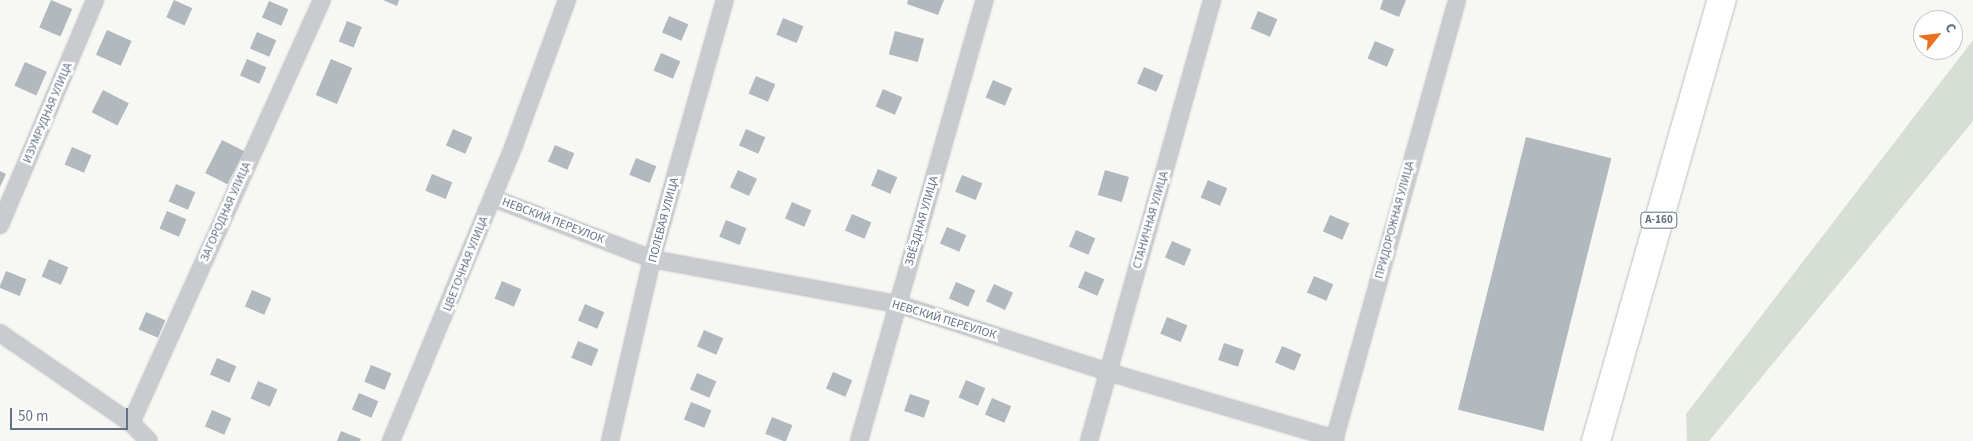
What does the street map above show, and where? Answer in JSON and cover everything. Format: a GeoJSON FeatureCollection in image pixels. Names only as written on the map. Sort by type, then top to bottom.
{"type":"FeatureCollection","features":[{"type":"Feature","properties":{"kind":"highway","name":"А-160"},"geometry":{"type":"LineString","coordinates":[[1596,441],[1722,0]]}},
{"type":"Feature","properties":{"kind":"highway","name":"А-160"},"geometry":{"type":"LineString","coordinates":[[1614,441],[1737,0]]}},
{"type":"Feature","properties":{"kind":"street","name":"ИЗУМРУДНАЯ УЛИЦА"},"geometry":{"type":"LineString","coordinates":[[0,225],[96,0]]}},
{"type":"Feature","properties":{"kind":"street","name":"ЗАГОРОДНАЯ УЛИЦА"},"geometry":{"type":"LineString","coordinates":[[131,423],[322,0]]}},
{"type":"Feature","properties":{"kind":"street","name":"ЦВЕТОЧНАЯ УЛИЦА"},"geometry":{"type":"LineString","coordinates":[[391,441],[493,198],[568,0]]}},
{"type":"Feature","properties":{"kind":"street","name":"ПОЛЕВАЯ УЛИЦА"},"geometry":{"type":"LineString","coordinates":[[610,441],[652,260],[725,0]]}},
{"type":"Feature","properties":{"kind":"street","name":"ЗВЁЗДНАЯ УЛИЦА"},"geometry":{"type":"LineString","coordinates":[[859,441],[985,0]]}},
{"type":"Feature","properties":{"kind":"street","name":"СТАНИЧНАЯ УЛИЦА"},"geometry":{"type":"LineString","coordinates":[[1089,441],[1212,0]]}},
{"type":"Feature","properties":{"kind":"street","name":"ПРИДОРОЖНАЯ УЛИЦА"},"geometry":{"type":"LineString","coordinates":[[1335,440],[1457,0]]}},
{"type":"Feature","properties":{"kind":"street","name":"НЕВСКИЙ ПЕРЕУЛОК"},"geometry":{"type":"LineString","coordinates":[[493,198],[652,260],[898,304],[1108,372],[1335,440]]}},
{"type":"Feature","properties":{"kind":"street"},"geometry":{"type":"LineString","coordinates":[[0,333],[131,423],[149,441]]}},
{"type":"Feature","properties":{"kind":"shaded area"},"geometry":{"type":"Polygon","coordinates":[[[1973,40],[1973,121],[1709,441],[1687,441],[1686,414],[1958,60],[1963,60],[1963,53],[1973,40]]]}},
{"type":"Feature","properties":{"kind":"building"},"geometry":{"type":"Polygon","coordinates":[[[51,0],[72,9],[60,37],[39,28],[51,0]]]}},
{"type":"Feature","properties":{"kind":"building"},"geometry":{"type":"Polygon","coordinates":[[[174,0],[192,8],[185,25],[166,17],[174,0]]]}},
{"type":"Feature","properties":{"kind":"building"},"geometry":{"type":"Polygon","coordinates":[[[383,0],[399,0],[397,6],[383,0]]]}},
{"type":"Feature","properties":{"kind":"building"},"geometry":{"type":"Polygon","coordinates":[[[908,0],[944,0],[938,15],[907,4],[908,0]]]}},
{"type":"Feature","properties":{"kind":"building"},"geometry":{"type":"Polygon","coordinates":[[[1383,0],[1406,0],[1399,17],[1380,9],[1383,0]]]}},
{"type":"Feature","properties":{"kind":"building"},"geometry":{"type":"Polygon","coordinates":[[[269,1],[288,9],[281,26],[262,18],[269,1]]]}},
{"type":"Feature","properties":{"kind":"building"},"geometry":{"type":"Polygon","coordinates":[[[1258,11],[1277,19],[1270,37],[1251,28],[1258,11]]]}},
{"type":"Feature","properties":{"kind":"building"},"geometry":{"type":"Polygon","coordinates":[[[669,16],[688,24],[681,41],[662,33],[669,16]]]}},
{"type":"Feature","properties":{"kind":"building"},"geometry":{"type":"Polygon","coordinates":[[[783,18],[803,26],[797,43],[776,35],[783,18]]]}},
{"type":"Feature","properties":{"kind":"building"},"geometry":{"type":"Polygon","coordinates":[[[347,21],[362,27],[354,47],[339,41],[347,21]]]}},
{"type":"Feature","properties":{"kind":"building"},"geometry":{"type":"Polygon","coordinates":[[[107,30],[132,41],[121,66],[96,55],[107,30]]]}},
{"type":"Feature","properties":{"kind":"building"},"geometry":{"type":"Polygon","coordinates":[[[895,31],[924,39],[918,62],[889,54],[895,31]]]}},
{"type":"Feature","properties":{"kind":"building"},"geometry":{"type":"Polygon","coordinates":[[[257,32],[276,40],[269,57],[250,49],[257,32]]]}},
{"type":"Feature","properties":{"kind":"building"},"geometry":{"type":"Polygon","coordinates":[[[1375,41],[1394,49],[1387,67],[1368,58],[1375,41]]]}},
{"type":"Feature","properties":{"kind":"building"},"geometry":{"type":"Polygon","coordinates":[[[661,53],[680,61],[673,79],[654,70],[661,53]]]}},
{"type":"Feature","properties":{"kind":"building"},"geometry":{"type":"Polygon","coordinates":[[[247,59],[266,67],[259,84],[240,76],[247,59]]]}},
{"type":"Feature","properties":{"kind":"building"},"geometry":{"type":"Polygon","coordinates":[[[331,59],[352,68],[337,104],[316,95],[331,59]]]}},
{"type":"Feature","properties":{"kind":"building"},"geometry":{"type":"Polygon","coordinates":[[[25,62],[47,72],[36,96],[14,86],[25,62]]]}},
{"type":"Feature","properties":{"kind":"building"},"geometry":{"type":"Polygon","coordinates":[[[1144,67],[1163,75],[1156,92],[1137,84],[1144,67]]]}},
{"type":"Feature","properties":{"kind":"building"},"geometry":{"type":"Polygon","coordinates":[[[756,76],[775,84],[768,102],[749,93],[756,76]]]}},
{"type":"Feature","properties":{"kind":"building"},"geometry":{"type":"Polygon","coordinates":[[[993,80],[1012,88],[1005,106],[986,97],[993,80]]]}},
{"type":"Feature","properties":{"kind":"building"},"geometry":{"type":"Polygon","coordinates":[[[883,89],[902,97],[895,115],[876,106],[883,89]]]}},
{"type":"Feature","properties":{"kind":"building"},"geometry":{"type":"Polygon","coordinates":[[[103,90],[129,103],[117,125],[92,112],[103,90]]]}},
{"type":"Feature","properties":{"kind":"building"},"geometry":{"type":"Polygon","coordinates":[[[453,129],[472,137],[465,154],[446,146],[453,129]]]}},
{"type":"Feature","properties":{"kind":"building"},"geometry":{"type":"Polygon","coordinates":[[[746,129],[765,137],[758,154],[739,146],[746,129]]]}},
{"type":"Feature","properties":{"kind":"building"},"geometry":{"type":"Polygon","coordinates":[[[1526,137],[1611,158],[1543,431],[1458,410],[1526,137]]]}},
{"type":"Feature","properties":{"kind":"building"},"geometry":{"type":"Polygon","coordinates":[[[222,140],[244,151],[227,184],[205,173],[222,140]]]}},
{"type":"Feature","properties":{"kind":"building"},"geometry":{"type":"Polygon","coordinates":[[[555,145],[574,153],[567,170],[548,162],[555,145]]]}},
{"type":"Feature","properties":{"kind":"building"},"geometry":{"type":"Polygon","coordinates":[[[72,147],[91,155],[84,173],[65,164],[72,147]]]}},
{"type":"Feature","properties":{"kind":"building"},"geometry":{"type":"Polygon","coordinates":[[[636,158],[656,166],[650,183],[629,175],[636,158]]]}},
{"type":"Feature","properties":{"kind":"building"},"geometry":{"type":"Polygon","coordinates":[[[878,169],[897,177],[890,194],[871,186],[878,169]]]}},
{"type":"Feature","properties":{"kind":"building"},"geometry":{"type":"Polygon","coordinates":[[[738,170],[757,179],[749,196],[730,187],[738,170]]]}},
{"type":"Feature","properties":{"kind":"building"},"geometry":{"type":"Polygon","coordinates":[[[1105,170],[1129,177],[1122,202],[1098,195],[1105,170]]]}},
{"type":"Feature","properties":{"kind":"building"},"geometry":{"type":"Polygon","coordinates":[[[0,171],[6,174],[0,187],[0,171]]]}},
{"type":"Feature","properties":{"kind":"building"},"geometry":{"type":"Polygon","coordinates":[[[432,174],[452,182],[446,199],[425,191],[432,174]]]}},
{"type":"Feature","properties":{"kind":"building"},"geometry":{"type":"Polygon","coordinates":[[[962,175],[982,183],[976,200],[955,192],[962,175]]]}},
{"type":"Feature","properties":{"kind":"building"},"geometry":{"type":"Polygon","coordinates":[[[1208,180],[1227,188],[1220,206],[1201,197],[1208,180]]]}},
{"type":"Feature","properties":{"kind":"building"},"geometry":{"type":"Polygon","coordinates":[[[176,184],[195,192],[188,210],[169,201],[176,184]]]}},
{"type":"Feature","properties":{"kind":"building"},"geometry":{"type":"Polygon","coordinates":[[[792,202],[811,210],[804,227],[785,219],[792,202]]]}},
{"type":"Feature","properties":{"kind":"building"},"geometry":{"type":"Polygon","coordinates":[[[167,211],[186,219],[179,237],[160,228],[167,211]]]}},
{"type":"Feature","properties":{"kind":"building"},"geometry":{"type":"Polygon","coordinates":[[[852,214],[871,222],[864,239],[845,231],[852,214]]]}},
{"type":"Feature","properties":{"kind":"building"},"geometry":{"type":"Polygon","coordinates":[[[1330,215],[1349,223],[1342,240],[1323,232],[1330,215]]]}},
{"type":"Feature","properties":{"kind":"building"},"geometry":{"type":"Polygon","coordinates":[[[726,220],[746,228],[740,245],[719,237],[726,220]]]}},
{"type":"Feature","properties":{"kind":"building"},"geometry":{"type":"Polygon","coordinates":[[[947,227],[966,235],[959,252],[940,244],[947,227]]]}},
{"type":"Feature","properties":{"kind":"building"},"geometry":{"type":"Polygon","coordinates":[[[1076,230],[1095,238],[1088,255],[1069,247],[1076,230]]]}},
{"type":"Feature","properties":{"kind":"building"},"geometry":{"type":"Polygon","coordinates":[[[1172,241],[1191,249],[1184,266],[1165,258],[1172,241]]]}},
{"type":"Feature","properties":{"kind":"building"},"geometry":{"type":"Polygon","coordinates":[[[49,259],[68,267],[61,285],[42,276],[49,259]]]}},
{"type":"Feature","properties":{"kind":"building"},"geometry":{"type":"Polygon","coordinates":[[[6,271],[26,279],[20,296],[0,288],[6,271]]]}},
{"type":"Feature","properties":{"kind":"building"},"geometry":{"type":"Polygon","coordinates":[[[1085,271],[1104,279],[1097,296],[1078,288],[1085,271]]]}},
{"type":"Feature","properties":{"kind":"building"},"geometry":{"type":"Polygon","coordinates":[[[1314,276],[1333,284],[1326,301],[1307,293],[1314,276]]]}},
{"type":"Feature","properties":{"kind":"building"},"geometry":{"type":"Polygon","coordinates":[[[502,281],[521,289],[514,307],[495,298],[502,281]]]}},
{"type":"Feature","properties":{"kind":"building"},"geometry":{"type":"Polygon","coordinates":[[[956,282],[975,290],[968,307],[949,299],[956,282]]]}},
{"type":"Feature","properties":{"kind":"building"},"geometry":{"type":"Polygon","coordinates":[[[994,284],[1013,293],[1005,310],[986,301],[994,284]]]}},
{"type":"Feature","properties":{"kind":"building"},"geometry":{"type":"Polygon","coordinates":[[[252,290],[271,298],[264,315],[245,307],[252,290]]]}},
{"type":"Feature","properties":{"kind":"building"},"geometry":{"type":"Polygon","coordinates":[[[585,304],[604,312],[597,329],[578,321],[585,304]]]}},
{"type":"Feature","properties":{"kind":"building"},"geometry":{"type":"Polygon","coordinates":[[[146,312],[165,320],[158,338],[139,329],[146,312]]]}},
{"type":"Feature","properties":{"kind":"building"},"geometry":{"type":"Polygon","coordinates":[[[1167,317],[1187,325],[1181,342],[1160,334],[1167,317]]]}},
{"type":"Feature","properties":{"kind":"building"},"geometry":{"type":"Polygon","coordinates":[[[704,330],[723,338],[716,355],[697,347],[704,330]]]}},
{"type":"Feature","properties":{"kind":"building"},"geometry":{"type":"Polygon","coordinates":[[[578,341],[598,349],[592,366],[571,358],[578,341]]]}},
{"type":"Feature","properties":{"kind":"building"},"geometry":{"type":"Polygon","coordinates":[[[1224,343],[1244,350],[1238,367],[1218,360],[1224,343]]]}},
{"type":"Feature","properties":{"kind":"building"},"geometry":{"type":"Polygon","coordinates":[[[1282,346],[1301,354],[1294,371],[1275,363],[1282,346]]]}},
{"type":"Feature","properties":{"kind":"building"},"geometry":{"type":"Polygon","coordinates":[[[217,358],[236,366],[229,383],[210,375],[217,358]]]}},
{"type":"Feature","properties":{"kind":"building"},"geometry":{"type":"Polygon","coordinates":[[[371,365],[391,373],[385,390],[364,382],[371,365]]]}},
{"type":"Feature","properties":{"kind":"building"},"geometry":{"type":"Polygon","coordinates":[[[833,372],[852,380],[845,397],[826,389],[833,372]]]}},
{"type":"Feature","properties":{"kind":"building"},"geometry":{"type":"Polygon","coordinates":[[[697,373],[716,381],[709,398],[690,390],[697,373]]]}},
{"type":"Feature","properties":{"kind":"building"},"geometry":{"type":"Polygon","coordinates":[[[966,380],[985,388],[978,406],[959,397],[966,380]]]}},
{"type":"Feature","properties":{"kind":"building"},"geometry":{"type":"Polygon","coordinates":[[[258,381],[277,389],[270,407],[251,398],[258,381]]]}},
{"type":"Feature","properties":{"kind":"building"},"geometry":{"type":"Polygon","coordinates":[[[359,393],[378,401],[371,418],[352,410],[359,393]]]}},
{"type":"Feature","properties":{"kind":"building"},"geometry":{"type":"Polygon","coordinates":[[[910,394],[930,401],[924,418],[904,411],[910,394]]]}},
{"type":"Feature","properties":{"kind":"building"},"geometry":{"type":"Polygon","coordinates":[[[992,398],[1011,406],[1004,423],[985,415],[992,398]]]}},
{"type":"Feature","properties":{"kind":"building"},"geometry":{"type":"Polygon","coordinates":[[[691,402],[711,410],[704,428],[684,420],[691,402]]]}},
{"type":"Feature","properties":{"kind":"building"},"geometry":{"type":"Polygon","coordinates":[[[212,410],[231,418],[224,435],[205,427],[212,410]]]}},
{"type":"Feature","properties":{"kind":"building"},"geometry":{"type":"Polygon","coordinates":[[[772,417],[792,425],[786,441],[765,434],[772,417]]]}},
{"type":"Feature","properties":{"kind":"building"},"geometry":{"type":"Polygon","coordinates":[[[341,431],[361,439],[360,441],[337,441],[341,431]]]}}]}
